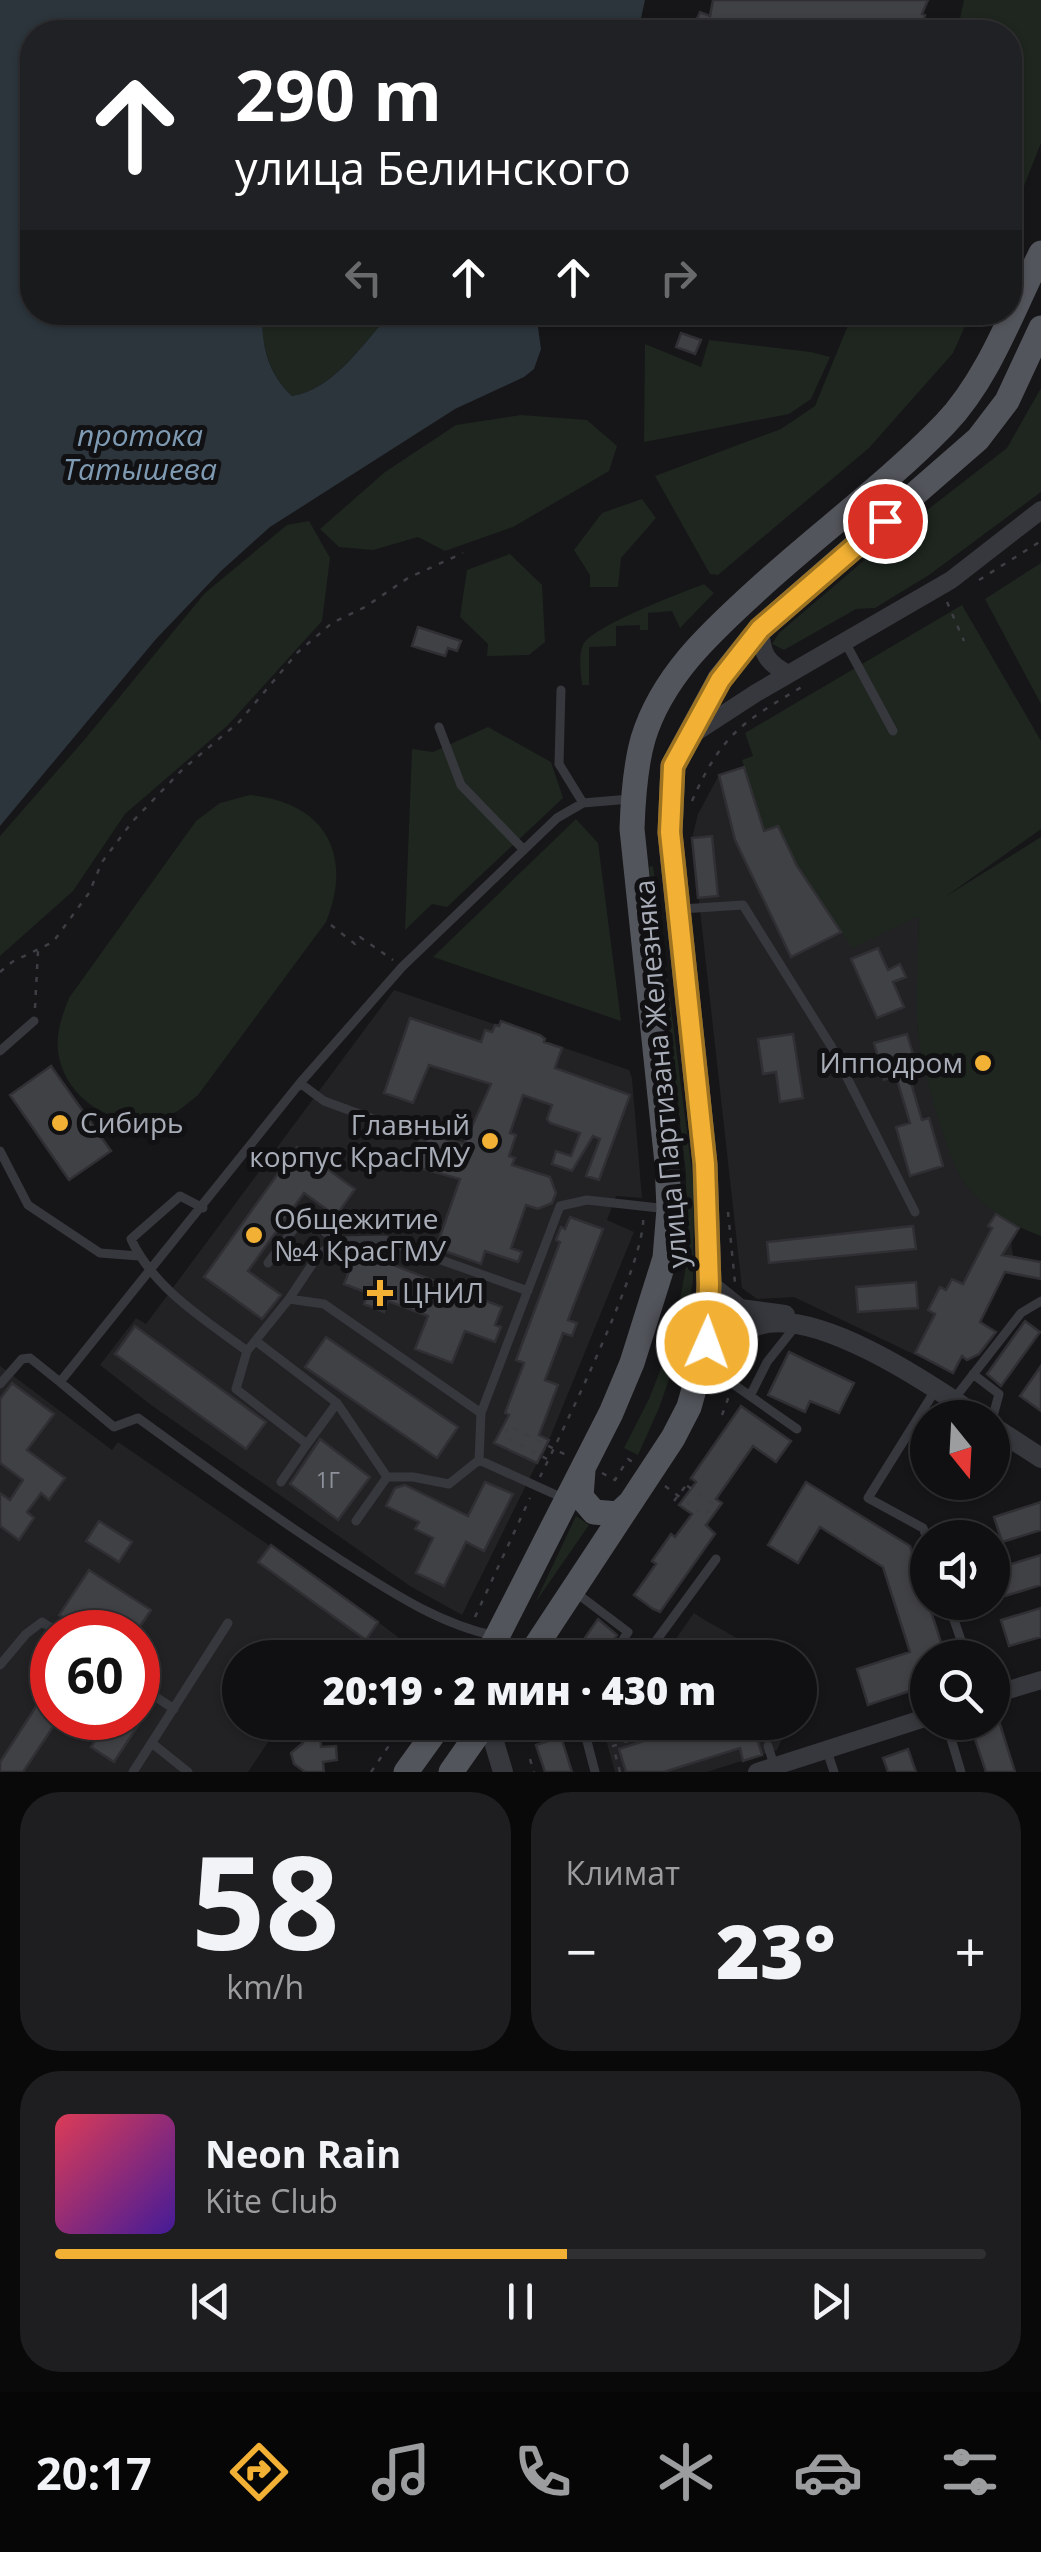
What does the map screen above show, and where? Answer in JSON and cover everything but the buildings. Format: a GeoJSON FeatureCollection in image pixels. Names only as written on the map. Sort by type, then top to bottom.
{"type":"FeatureCollection","features":[{"type":"Feature","properties":{"kind":"main road","name":"улица Партизана Железняка"},"geometry":{"type":"LineString","coordinates":[[1022,291],[1041,253]]}},
{"type":"Feature","properties":{"kind":"main road","name":"улица Партизана Железняка"},"geometry":{"type":"LineString","coordinates":[[496,1640],[565,1499],[587,1466],[632,1363],[665,1258],[669,1209],[640,921],[633,799],[644,739],[660,699],[682,664],[735,610],[946,423],[984,368],[1005,325]]}},
{"type":"Feature","properties":{"kind":"main road","name":"улица Партизана Железняка"},"geometry":{"type":"LineString","coordinates":[[540,1640],[673,1438],[689,1407],[707,1343],[705,1164],[670,832],[673,766],[720,680],[760,629],[978,439],[1007,401],[1041,328]]}},
{"type":"Feature","properties":{"kind":"main road"},"geometry":{"type":"LineString","coordinates":[[587,1466],[581,1496],[594,1512],[604,1516],[618,1514],[632,1500]]}},
{"type":"Feature","properties":{"kind":"main road"},"geometry":{"type":"LineString","coordinates":[[406,1772],[429,1740]]}},
{"type":"Feature","properties":{"kind":"main road"},"geometry":{"type":"LineString","coordinates":[[451,1772],[474,1740]]}},
{"type":"Feature","properties":{"kind":"street"},"geometry":{"type":"LineString","coordinates":[[686,738],[951,580],[1041,510]]}},
{"type":"Feature","properties":{"kind":"street"},"geometry":{"type":"LineString","coordinates":[[760,629],[768,664],[788,674]]}},
{"type":"Feature","properties":{"kind":"street"},"geometry":{"type":"LineString","coordinates":[[709,1284],[740,1309],[781,1313],[800,1323]]}},
{"type":"Feature","properties":{"kind":"street"},"geometry":{"type":"LineString","coordinates":[[695,1381],[750,1329],[778,1321],[830,1331],[953,1400]]}},
{"type":"Feature","properties":{"kind":"street"},"geometry":{"type":"LineString","coordinates":[[1010,1433],[1038,1448]]}},
{"type":"Feature","properties":{"kind":"street"},"geometry":{"type":"LineString","coordinates":[[1010,1690],[1041,1680]]}},
{"type":"Feature","properties":{"kind":"street"},"geometry":{"type":"LineString","coordinates":[[769,1770],[910,1722]]}},
{"type":"Feature","properties":{"kind":"street"},"geometry":{"type":"LineString","coordinates":[[493,1740],[503,1772]]}},
{"type":"Feature","properties":{"kind":"lane"},"geometry":{"type":"LineString","coordinates":[[845,642],[892,731]]}},
{"type":"Feature","properties":{"kind":"lane"},"geometry":{"type":"LineString","coordinates":[[560,690],[559,764],[582,803]]}},
{"type":"Feature","properties":{"kind":"lane"},"geometry":{"type":"LineString","coordinates":[[439,727],[461,785],[524,850]]}},
{"type":"Feature","properties":{"kind":"lane"},"geometry":{"type":"LineString","coordinates":[[60,1382],[300,1084],[402,967],[558,818],[582,803],[633,799]]}},
{"type":"Feature","properties":{"kind":"lane"},"geometry":{"type":"LineString","coordinates":[[678,909],[742,905],[831,1046],[915,1212]]}},
{"type":"Feature","properties":{"kind":"lane"},"geometry":{"type":"LineString","coordinates":[[0,1050],[34,1022]]}},
{"type":"Feature","properties":{"kind":"lane"},"geometry":{"type":"LineString","coordinates":[[300,1084],[324,1101],[398,1128]]}},
{"type":"Feature","properties":{"kind":"lane"},"geometry":{"type":"LineString","coordinates":[[0,1151],[28,1204],[100,1253],[138,1256]]}},
{"type":"Feature","properties":{"kind":"lane"},"geometry":{"type":"LineString","coordinates":[[203,1208],[180,1196],[131,1239],[138,1256],[166,1290],[247,1351]]}},
{"type":"Feature","properties":{"kind":"lane"},"geometry":{"type":"LineString","coordinates":[[387,1477],[450,1484],[478,1460],[481,1413],[560,1206],[587,1200],[669,1209]]}},
{"type":"Feature","properties":{"kind":"lane"},"geometry":{"type":"LineString","coordinates":[[268,1263],[305,1214],[335,1241]]}},
{"type":"Feature","properties":{"kind":"lane"},"geometry":{"type":"LineString","coordinates":[[307,1444],[236,1390],[247,1351],[317,1257],[335,1241],[385,1240],[528,1291]]}},
{"type":"Feature","properties":{"kind":"lane"},"geometry":{"type":"LineString","coordinates":[[288,1299],[324,1304],[481,1413]]}},
{"type":"Feature","properties":{"kind":"lane"},"geometry":{"type":"LineString","coordinates":[[910,1520],[868,1498],[944,1394],[973,1374],[1021,1313],[1041,1301]]}},
{"type":"Feature","properties":{"kind":"lane"},"geometry":{"type":"LineString","coordinates":[[750,1396],[767,1362],[800,1323]]}},
{"type":"Feature","properties":{"kind":"lane"},"geometry":{"type":"LineString","coordinates":[[256,1341],[337,1403],[387,1477]]}},
{"type":"Feature","properties":{"kind":"lane"},"geometry":{"type":"LineString","coordinates":[[0,1384],[22,1359],[30,1358],[114,1427],[138,1418],[297,1532],[394,1594],[482,1640]]}},
{"type":"Feature","properties":{"kind":"lane"},"geometry":{"type":"LineString","coordinates":[[973,1374],[999,1394],[998,1400]]}},
{"type":"Feature","properties":{"kind":"lane"},"geometry":{"type":"LineString","coordinates":[[695,1381],[734,1384],[797,1429]]}},
{"type":"Feature","properties":{"kind":"lane"},"geometry":{"type":"LineString","coordinates":[[281,1482],[337,1403]]}},
{"type":"Feature","properties":{"kind":"lane"},"geometry":{"type":"LineString","coordinates":[[478,1460],[565,1499]]}},
{"type":"Feature","properties":{"kind":"lane"},"geometry":{"type":"LineString","coordinates":[[356,1521],[387,1477]]}},
{"type":"Feature","properties":{"kind":"lane"},"geometry":{"type":"LineString","coordinates":[[657,1640],[716,1558]]}},
{"type":"Feature","properties":{"kind":"lane"},"geometry":{"type":"LineString","coordinates":[[573,1591],[628,1632],[623,1640]]}},
{"type":"Feature","properties":{"kind":"lane"},"geometry":{"type":"LineString","coordinates":[[132,1772],[228,1623]]}},
{"type":"Feature","properties":{"kind":"lane"},"geometry":{"type":"LineString","coordinates":[[0,1665],[30,1631]]}},
{"type":"Feature","properties":{"kind":"lane"},"geometry":{"type":"LineString","coordinates":[[160,1700],[174,1709]]}},
{"type":"Feature","properties":{"kind":"lane"},"geometry":{"type":"LineString","coordinates":[[587,1740],[595,1772]]}},
{"type":"Feature","properties":{"kind":"lane"},"geometry":{"type":"LineString","coordinates":[[951,1740],[961,1772]]}},
{"type":"Feature","properties":{"kind":"lane"},"geometry":{"type":"LineString","coordinates":[[153,1744],[188,1772]]}},
{"type":"Feature","properties":{"kind":"lane"},"geometry":{"type":"LineString","coordinates":[[768,1746],[769,1770]]}},
{"type":"Feature","properties":{"kind":"lane"},"geometry":{"type":"LineString","coordinates":[[826,1749],[834,1772]]}},
{"type":"Feature","properties":{"kind":"path"},"geometry":{"type":"LineString","coordinates":[[0,972],[53,942],[90,893],[102,862],[132,822],[182,769],[239,722],[298,652],[332,623],[365,607],[408,578],[463,553]]}},
{"type":"Feature","properties":{"kind":"path"},"geometry":{"type":"LineString","coordinates":[[946,601],[964,641]]}},
{"type":"Feature","properties":{"kind":"path"},"geometry":{"type":"LineString","coordinates":[[692,800],[710,761],[742,723]]}},
{"type":"Feature","properties":{"kind":"path"},"geometry":{"type":"LineString","coordinates":[[332,926],[355,944],[360,937],[402,967]]}},
{"type":"Feature","properties":{"kind":"path"},"geometry":{"type":"LineString","coordinates":[[34,1022],[38,950]]}},
{"type":"Feature","properties":{"kind":"path"},"geometry":{"type":"LineString","coordinates":[[462,1640],[630,1277],[644,1226],[642,1205]]}},
{"type":"Feature","properties":{"kind":"path"},"geometry":{"type":"LineString","coordinates":[[728,1211],[736,1286]]}},
{"type":"Feature","properties":{"kind":"path"},"geometry":{"type":"LineString","coordinates":[[722,1415],[734,1384]]}},
{"type":"Feature","properties":{"kind":"path"},"geometry":{"type":"LineString","coordinates":[[548,1460],[504,1436],[509,1426],[615,1480],[628,1458],[642,1469]]}},
{"type":"Feature","properties":{"kind":"path"},"geometry":{"type":"LineString","coordinates":[[656,1479],[705,1516],[713,1504],[686,1485]]}},
{"type":"Feature","properties":{"kind":"path"},"geometry":{"type":"LineString","coordinates":[[674,1501],[690,1480]]}},
{"type":"Feature","properties":{"kind":"path"},"geometry":{"type":"LineString","coordinates":[[370,1772],[392,1740]]}},
{"type":"Feature","properties":{"kind":"path"},"geometry":{"type":"LineString","coordinates":[[620,1772],[612,1746],[630,1740]]}},
{"type":"Feature","properties":{"kind":"path"},"geometry":{"type":"LineString","coordinates":[[530,1759],[534,1772]]}},
{"type":"Feature","properties":{"kind":"shaded area"},"geometry":{"type":"Polygon","coordinates":[[[964,0],[1041,0],[1041,143],[1022,191],[1022,20],[960,20],[964,0]]]}},
{"type":"Feature","properties":{"kind":"shaded area"},"geometry":{"type":"Polygon","coordinates":[[[263,325],[381,325],[335,375],[292,396],[277,377],[263,325]]]}},
{"type":"Feature","properties":{"kind":"shaded area"},"geometry":{"type":"Polygon","coordinates":[[[848,325],[966,325],[953,353],[869,448],[718,575],[710,574],[655,476],[781,429],[815,406],[848,325]]]}},
{"type":"Feature","properties":{"kind":"shaded area"},"geometry":{"type":"Polygon","coordinates":[[[709,340],[830,357],[811,399],[789,414],[644,442],[645,344],[701,367],[709,340]]]}},
{"type":"Feature","properties":{"kind":"shaded area"},"geometry":{"type":"Polygon","coordinates":[[[1041,388],[1041,492],[929,575],[875,608],[856,609],[784,650],[772,644],[779,633],[881,546],[1007,448],[1041,388]]]}},
{"type":"Feature","properties":{"kind":"shaded area"},"geometry":{"type":"Polygon","coordinates":[[[521,415],[587,420],[617,446],[609,471],[513,527],[445,551],[418,537],[373,550],[339,547],[320,529],[385,472],[456,425],[521,415]]]}},
{"type":"Feature","properties":{"kind":"shaded area"},"geometry":{"type":"Polygon","coordinates":[[[642,499],[656,518],[621,558],[618,587],[590,587],[590,575],[574,550],[602,513],[642,499]]]}},
{"type":"Feature","properties":{"kind":"shaded area"},"geometry":{"type":"Polygon","coordinates":[[[309,521],[330,558],[322,621],[228,725],[125,814],[73,891],[0,956],[0,836],[205,593],[287,525],[309,521]]]}},
{"type":"Feature","properties":{"kind":"shaded area"},"geometry":{"type":"Polygon","coordinates":[[[510,554],[542,585],[545,642],[529,655],[487,656],[488,644],[460,617],[467,570],[510,554]]]}},
{"type":"Feature","properties":{"kind":"shaded area"},"geometry":{"type":"Polygon","coordinates":[[[1041,563],[1041,704],[985,599],[1041,563]]]}},
{"type":"Feature","properties":{"kind":"shaded area"},"geometry":{"type":"Polygon","coordinates":[[[704,584],[714,593],[680,628],[672,611],[648,613],[648,630],[640,630],[640,625],[616,626],[616,646],[589,647],[589,685],[582,685],[581,654],[590,637],[638,611],[704,584]]]}},
{"type":"Feature","properties":{"kind":"shaded area"},"geometry":{"type":"Polygon","coordinates":[[[962,605],[1041,741],[1041,829],[945,897],[1041,837],[1041,1236],[1010,1222],[982,1202],[966,1185],[950,1154],[922,1058],[917,1023],[919,916],[852,948],[797,866],[778,826],[764,831],[742,760],[753,756],[745,733],[962,605]]]}},
{"type":"Feature","properties":{"kind":"shaded area"},"geometry":{"type":"Polygon","coordinates":[[[488,727],[551,762],[563,798],[447,907],[432,904],[405,930],[412,749],[433,752],[488,727]]]}},
{"type":"Feature","properties":{"kind":"shaded area"},"geometry":{"type":"Polygon","coordinates":[[[744,767],[764,830],[778,826],[797,866],[919,915],[917,1028],[933,1099],[964,1183],[1019,1228],[1011,1240],[1013,1257],[953,1373],[794,1297],[757,1299],[742,1288],[692,838],[698,814],[719,775],[744,767]]]}},
{"type":"Feature","properties":{"kind":"shaded area"},"geometry":{"type":"Polygon","coordinates":[[[250,795],[297,808],[326,835],[334,853],[336,874],[326,922],[198,1095],[175,1112],[154,1120],[135,1121],[100,1110],[84,1100],[63,1070],[58,1037],[69,998],[196,821],[220,803],[250,795]]]}},
{"type":"Feature","properties":{"kind":"shaded area"},"geometry":{"type":"Polygon","coordinates":[[[576,819],[598,843],[621,1021],[433,957],[576,819]]]}},
{"type":"Feature","properties":{"kind":"shaded area"},"geometry":{"type":"Polygon","coordinates":[[[653,866],[694,1188],[693,1281],[682,1342],[638,1455],[624,1448],[649,1399],[674,1335],[686,1266],[686,1173],[649,867],[653,866]]]}},
{"type":"Feature","properties":{"kind":"shaded area"},"geometry":{"type":"Polygon","coordinates":[[[394,990],[629,1070],[632,1078],[642,1198],[616,1196],[607,1220],[634,1232],[549,1440],[507,1420],[495,1443],[537,1463],[462,1615],[410,1586],[100,1365],[136,1318],[146,1324],[394,990]]]}},
{"type":"Feature","properties":{"kind":"shaded area"},"geometry":{"type":"Polygon","coordinates":[[[0,1366],[112,1450],[118,1442],[270,1546],[258,1563],[365,1639],[378,1622],[402,1640],[222,1640],[222,1740],[270,1740],[248,1772],[0,1772],[0,1366]]]}},
{"type":"Feature","properties":{"kind":"shaded area"},"geometry":{"type":"Polygon","coordinates":[[[576,1516],[589,1525],[535,1603],[576,1516]]]}},
{"type":"Feature","properties":{"kind":"shaded area"},"geometry":{"type":"Polygon","coordinates":[[[694,1613],[740,1640],[675,1640],[694,1613]]]}},
{"type":"Feature","properties":{"kind":"shaded area"},"geometry":{"type":"Polygon","coordinates":[[[606,1740],[781,1740],[777,1750],[707,1772],[615,1772],[606,1740]]]}},
{"type":"Feature","properties":{"kind":"water","name":"протока Татышева"},"geometry":{"type":"Polygon","coordinates":[[[0,0],[645,0],[641,20],[20,20],[20,325],[262,325],[268,358],[277,378],[292,396],[335,375],[381,325],[538,325],[541,349],[534,369],[524,377],[455,409],[270,527],[156,639],[0,826],[0,0]]]}},
{"type":"Feature","properties":{"kind":"place","name":"Ипподром"},"geometry":{"type":"Point","coordinates":[983,1063]}},
{"type":"Feature","properties":{"kind":"place","name":"Сибирь"},"geometry":{"type":"Point","coordinates":[60,1123]}},
{"type":"Feature","properties":{"kind":"place","name":"Главный корпус КрасГМУ"},"geometry":{"type":"Point","coordinates":[490,1141]}},
{"type":"Feature","properties":{"kind":"place","name":"Общежитие №4 КрасГМУ"},"geometry":{"type":"Point","coordinates":[254,1235]}},
{"type":"Feature","properties":{"kind":"place","name":"ЦНИЛ"},"geometry":{"type":"Point","coordinates":[380,1293]}},
{"type":"Feature","properties":{"kind":"route"},"geometry":{"type":"LineString","coordinates":[[707,1343],[705,1164],[670,832],[673,766],[720,680],[760,629],[885,521]]}}]}
